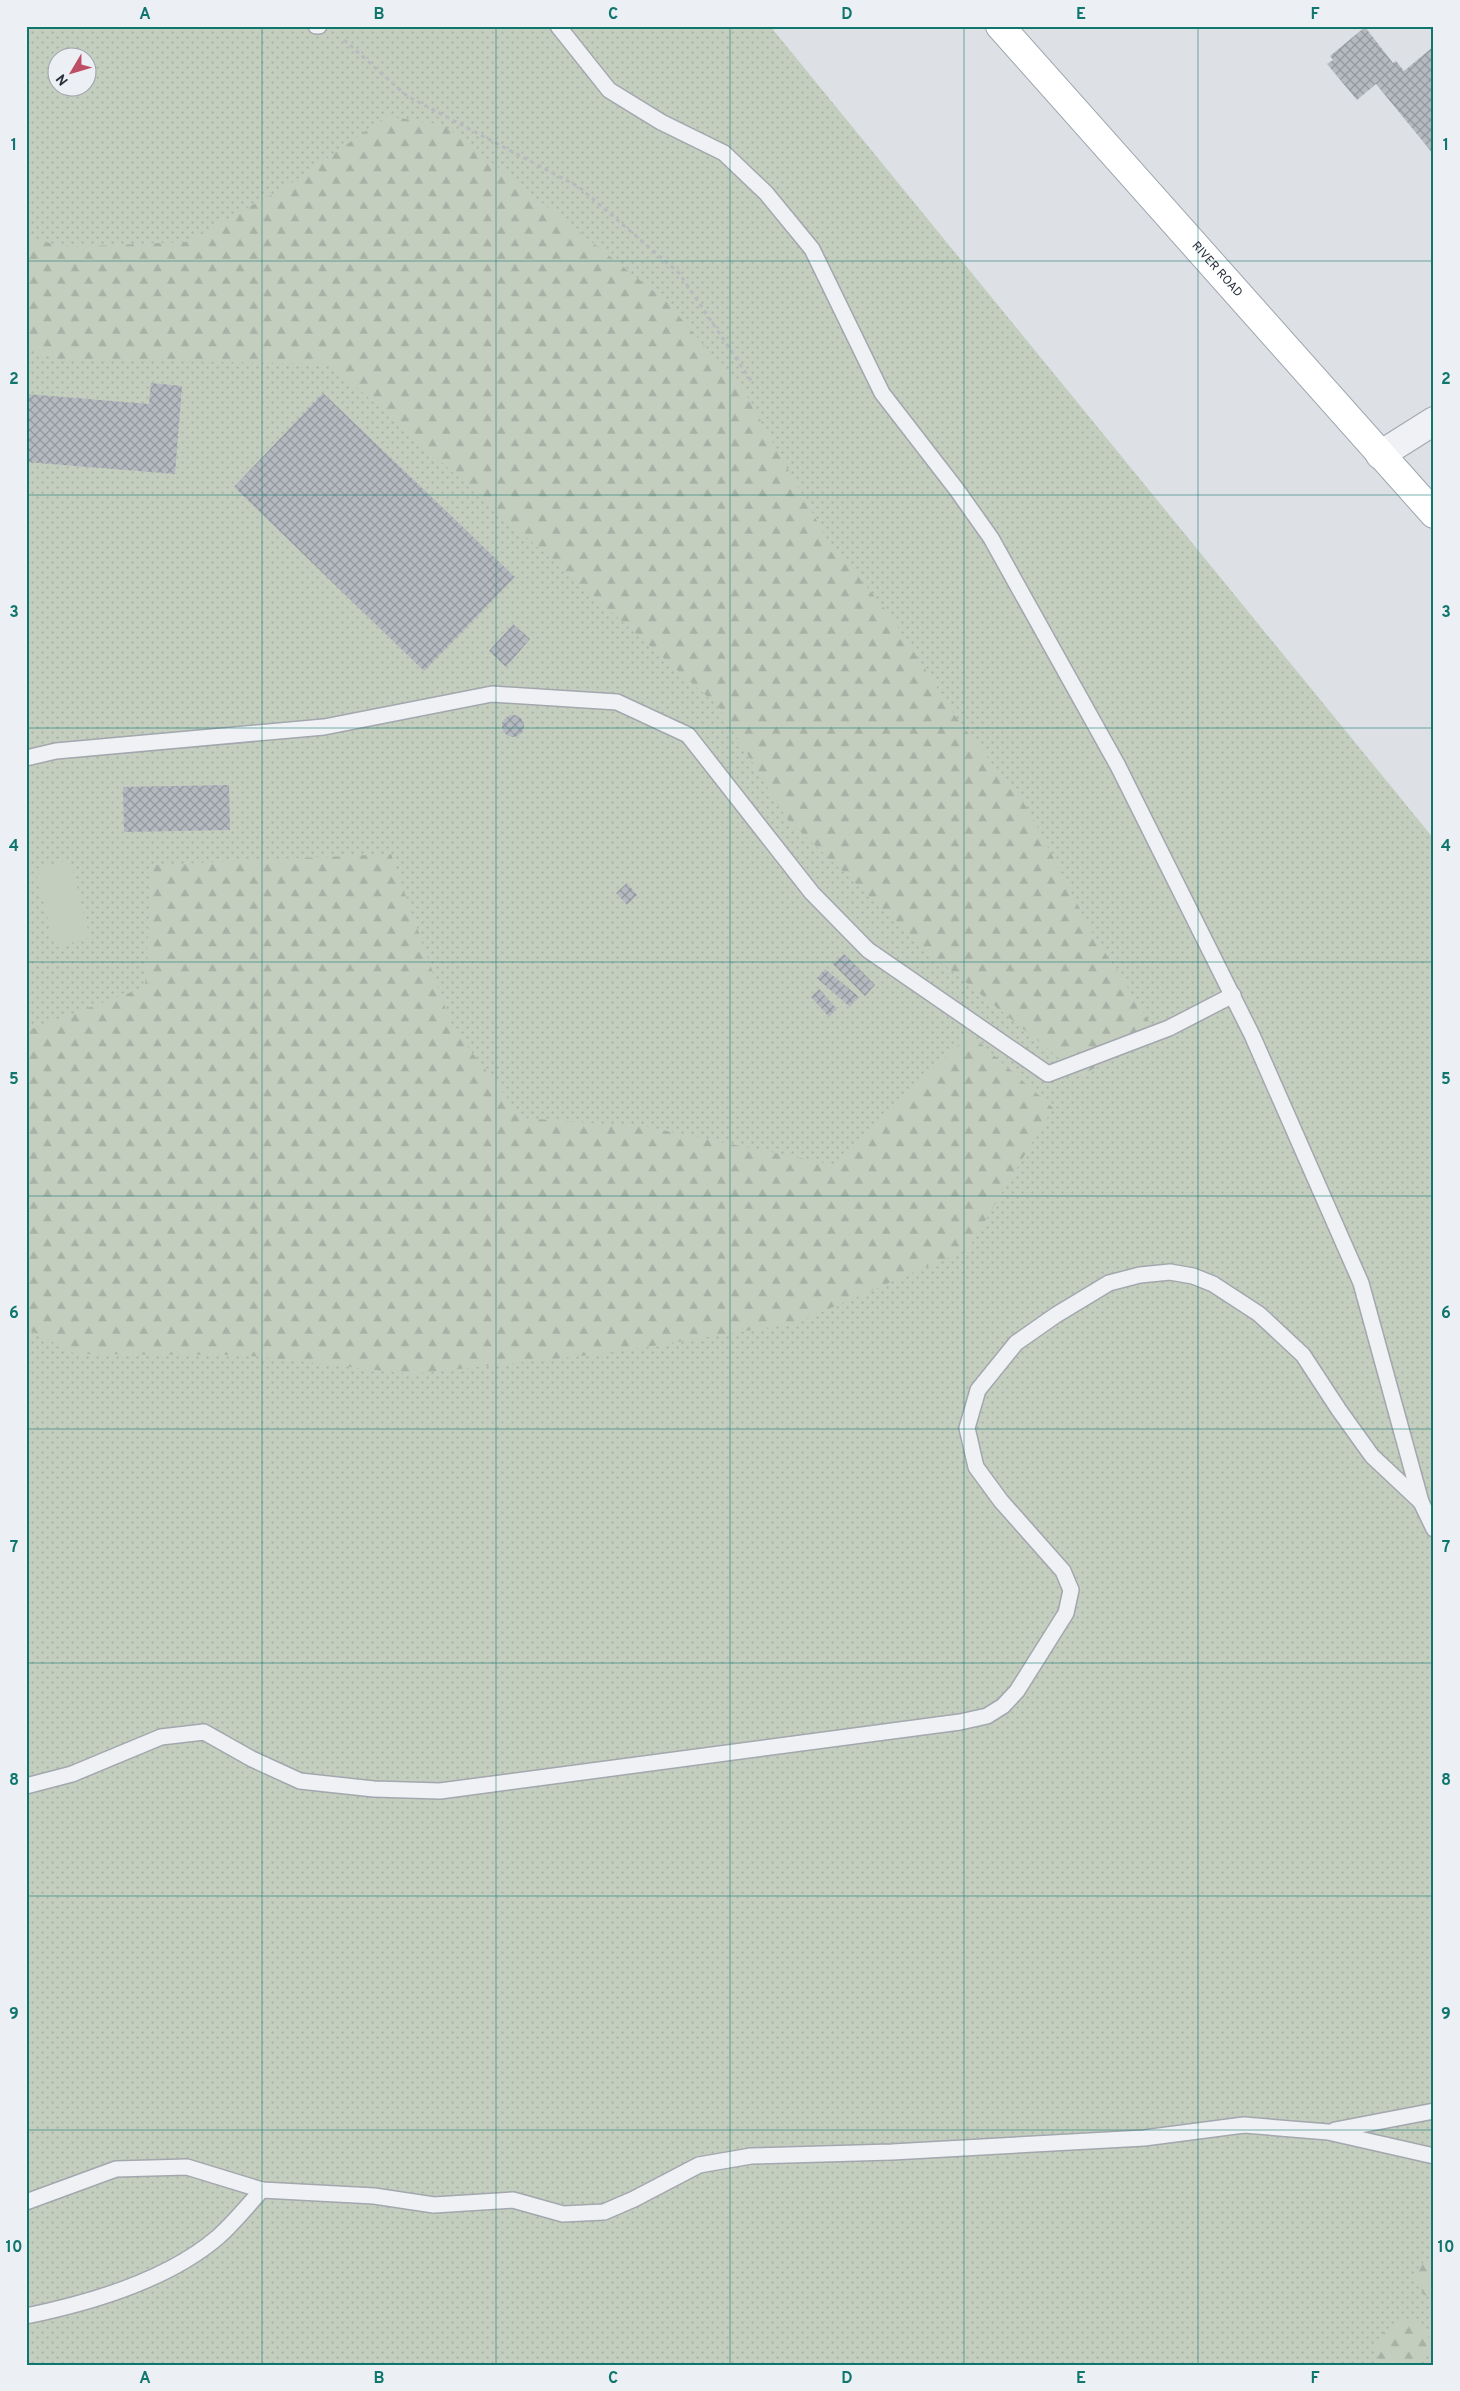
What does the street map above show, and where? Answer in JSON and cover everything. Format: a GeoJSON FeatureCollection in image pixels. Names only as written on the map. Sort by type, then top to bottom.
{"type":"FeatureCollection","features":[{"type":"Feature","properties":{"kind":"main road","name":"RIVER ROAD"},"geometry":{"type":"LineString","coordinates":[[1000,26],[1434,514]]}},
{"type":"Feature","properties":{"kind":"street"},"geometry":{"type":"LineString","coordinates":[[1380,455],[1434,421]]}},
{"type":"Feature","properties":{"kind":"lane"},"geometry":{"type":"LineString","coordinates":[[558,26],[609,90],[661,122],[724,153],[766,193],[812,249],[882,393],[957,490],[991,538],[1118,766],[1233,995],[1361,1283],[1421,1502],[1434,1529]]}},
{"type":"Feature","properties":{"kind":"lane"},"geometry":{"type":"LineString","coordinates":[[26,758],[56,751],[324,727],[492,694],[617,702],[688,735],[812,893],[868,950],[1048,1074],[1169,1028],[1233,995]]}},
{"type":"Feature","properties":{"kind":"lane"},"geometry":{"type":"LineString","coordinates":[[26,1786],[72,1774],[161,1737],[204,1732],[252,1759],[300,1781],[374,1789],[440,1791],[785,1747],[960,1722],[988,1716],[1002,1706],[1017,1691],[1066,1613],[1071,1590],[1063,1570],[1001,1502],[976,1466],[967,1428],[978,1390],[1016,1343],[1056,1315],[1109,1283],[1140,1275],[1170,1272],[1193,1276],[1213,1284],[1259,1314],[1303,1355],[1372,1456],[1421,1502]]}},
{"type":"Feature","properties":{"kind":"lane"},"geometry":{"type":"LineString","coordinates":[[1328,2132],[1434,2111]]}},
{"type":"Feature","properties":{"kind":"lane"},"geometry":{"type":"LineString","coordinates":[[26,2202],[116,2169],[188,2167],[262,2190],[374,2196],[434,2205],[513,2200],[564,2214],[604,2212],[634,2199],[699,2165],[751,2156],[892,2152],[1144,2138],[1244,2125],[1328,2132],[1434,2156]]}},
{"type":"Feature","properties":{"kind":"lane"},"geometry":{"type":"LineString","coordinates":[[26,2316],[62,2308],[136,2284],[174,2267],[218,2237],[262,2190]]}},
{"type":"Feature","properties":{"kind":"path"},"geometry":{"type":"LineString","coordinates":[[341,35],[345,43],[407,96],[579,187],[679,273],[752,382]]}},
{"type":"Feature","properties":{"kind":"green space"},"geometry":{"type":"Polygon","coordinates":[[[26,26],[770,26],[1434,839],[1434,2365],[26,2365],[26,26]]]}},
{"type":"Feature","properties":{"kind":"green space"},"geometry":{"type":"Polygon","coordinates":[[[387,116],[444,125],[665,300],[745,393],[827,539],[890,615],[958,720],[1028,809],[1092,932],[1156,1032],[1081,1076],[925,949],[787,819],[718,706],[330,364],[54,359],[26,348],[26,237],[66,247],[185,242],[289,185],[387,116]]]}},
{"type":"Feature","properties":{"kind":"green space"},"geometry":{"type":"Polygon","coordinates":[[[391,854],[452,1027],[523,1118],[647,1127],[835,1165],[970,1034],[1053,1108],[968,1249],[796,1323],[608,1353],[412,1374],[242,1355],[75,1354],[26,1328],[26,1031],[145,987],[152,865],[391,854]]]}},
{"type":"Feature","properties":{"kind":"green space"},"geometry":{"type":"Polygon","coordinates":[[[70,860],[90,938],[55,947],[35,869],[70,860]]]}},
{"type":"Feature","properties":{"kind":"green space"},"geometry":{"type":"Polygon","coordinates":[[[1434,2255],[1434,2300],[1423,2294],[1416,2277],[1424,2261],[1434,2255]]]}},
{"type":"Feature","properties":{"kind":"green space"},"geometry":{"type":"Polygon","coordinates":[[[1402,2321],[1419,2321],[1429,2339],[1431,2350],[1420,2365],[1381,2365],[1375,2349],[1383,2333],[1402,2321]]]}},
{"type":"Feature","properties":{"kind":"building"},"geometry":{"type":"Polygon","coordinates":[[[1365,27],[1393,63],[1396,61],[1404,71],[1434,46],[1434,155],[1376,84],[1357,100],[1327,64],[1333,60],[1330,56],[1365,27]]]}},
{"type":"Feature","properties":{"kind":"building"},"geometry":{"type":"Polygon","coordinates":[[[151,383],[182,386],[175,474],[26,462],[26,394],[149,404],[151,383]]]}},
{"type":"Feature","properties":{"kind":"building"},"geometry":{"type":"Polygon","coordinates":[[[323,393],[515,577],[424,671],[234,487],[323,393]]]}},
{"type":"Feature","properties":{"kind":"building"},"geometry":{"type":"Polygon","coordinates":[[[513,624],[530,639],[506,667],[489,651],[513,624]]]}},
{"type":"Feature","properties":{"kind":"building"},"geometry":{"type":"Polygon","coordinates":[[[513,715],[521,718],[524,726],[521,734],[513,737],[505,734],[502,726],[505,718],[513,715]]]}},
{"type":"Feature","properties":{"kind":"building"},"geometry":{"type":"Polygon","coordinates":[[[229,785],[230,830],[124,832],[123,787],[229,785]]]}},
{"type":"Feature","properties":{"kind":"building"},"geometry":{"type":"Polygon","coordinates":[[[627,883],[637,895],[627,905],[616,893],[627,883]]]}},
{"type":"Feature","properties":{"kind":"building"},"geometry":{"type":"Polygon","coordinates":[[[844,954],[875,985],[865,996],[833,964],[844,954]]]}},
{"type":"Feature","properties":{"kind":"building"},"geometry":{"type":"Polygon","coordinates":[[[825,969],[859,997],[850,1007],[817,978],[825,969]]]}},
{"type":"Feature","properties":{"kind":"building"},"geometry":{"type":"Polygon","coordinates":[[[819,989],[837,1009],[829,1017],[811,997],[819,989]]]}}]}
